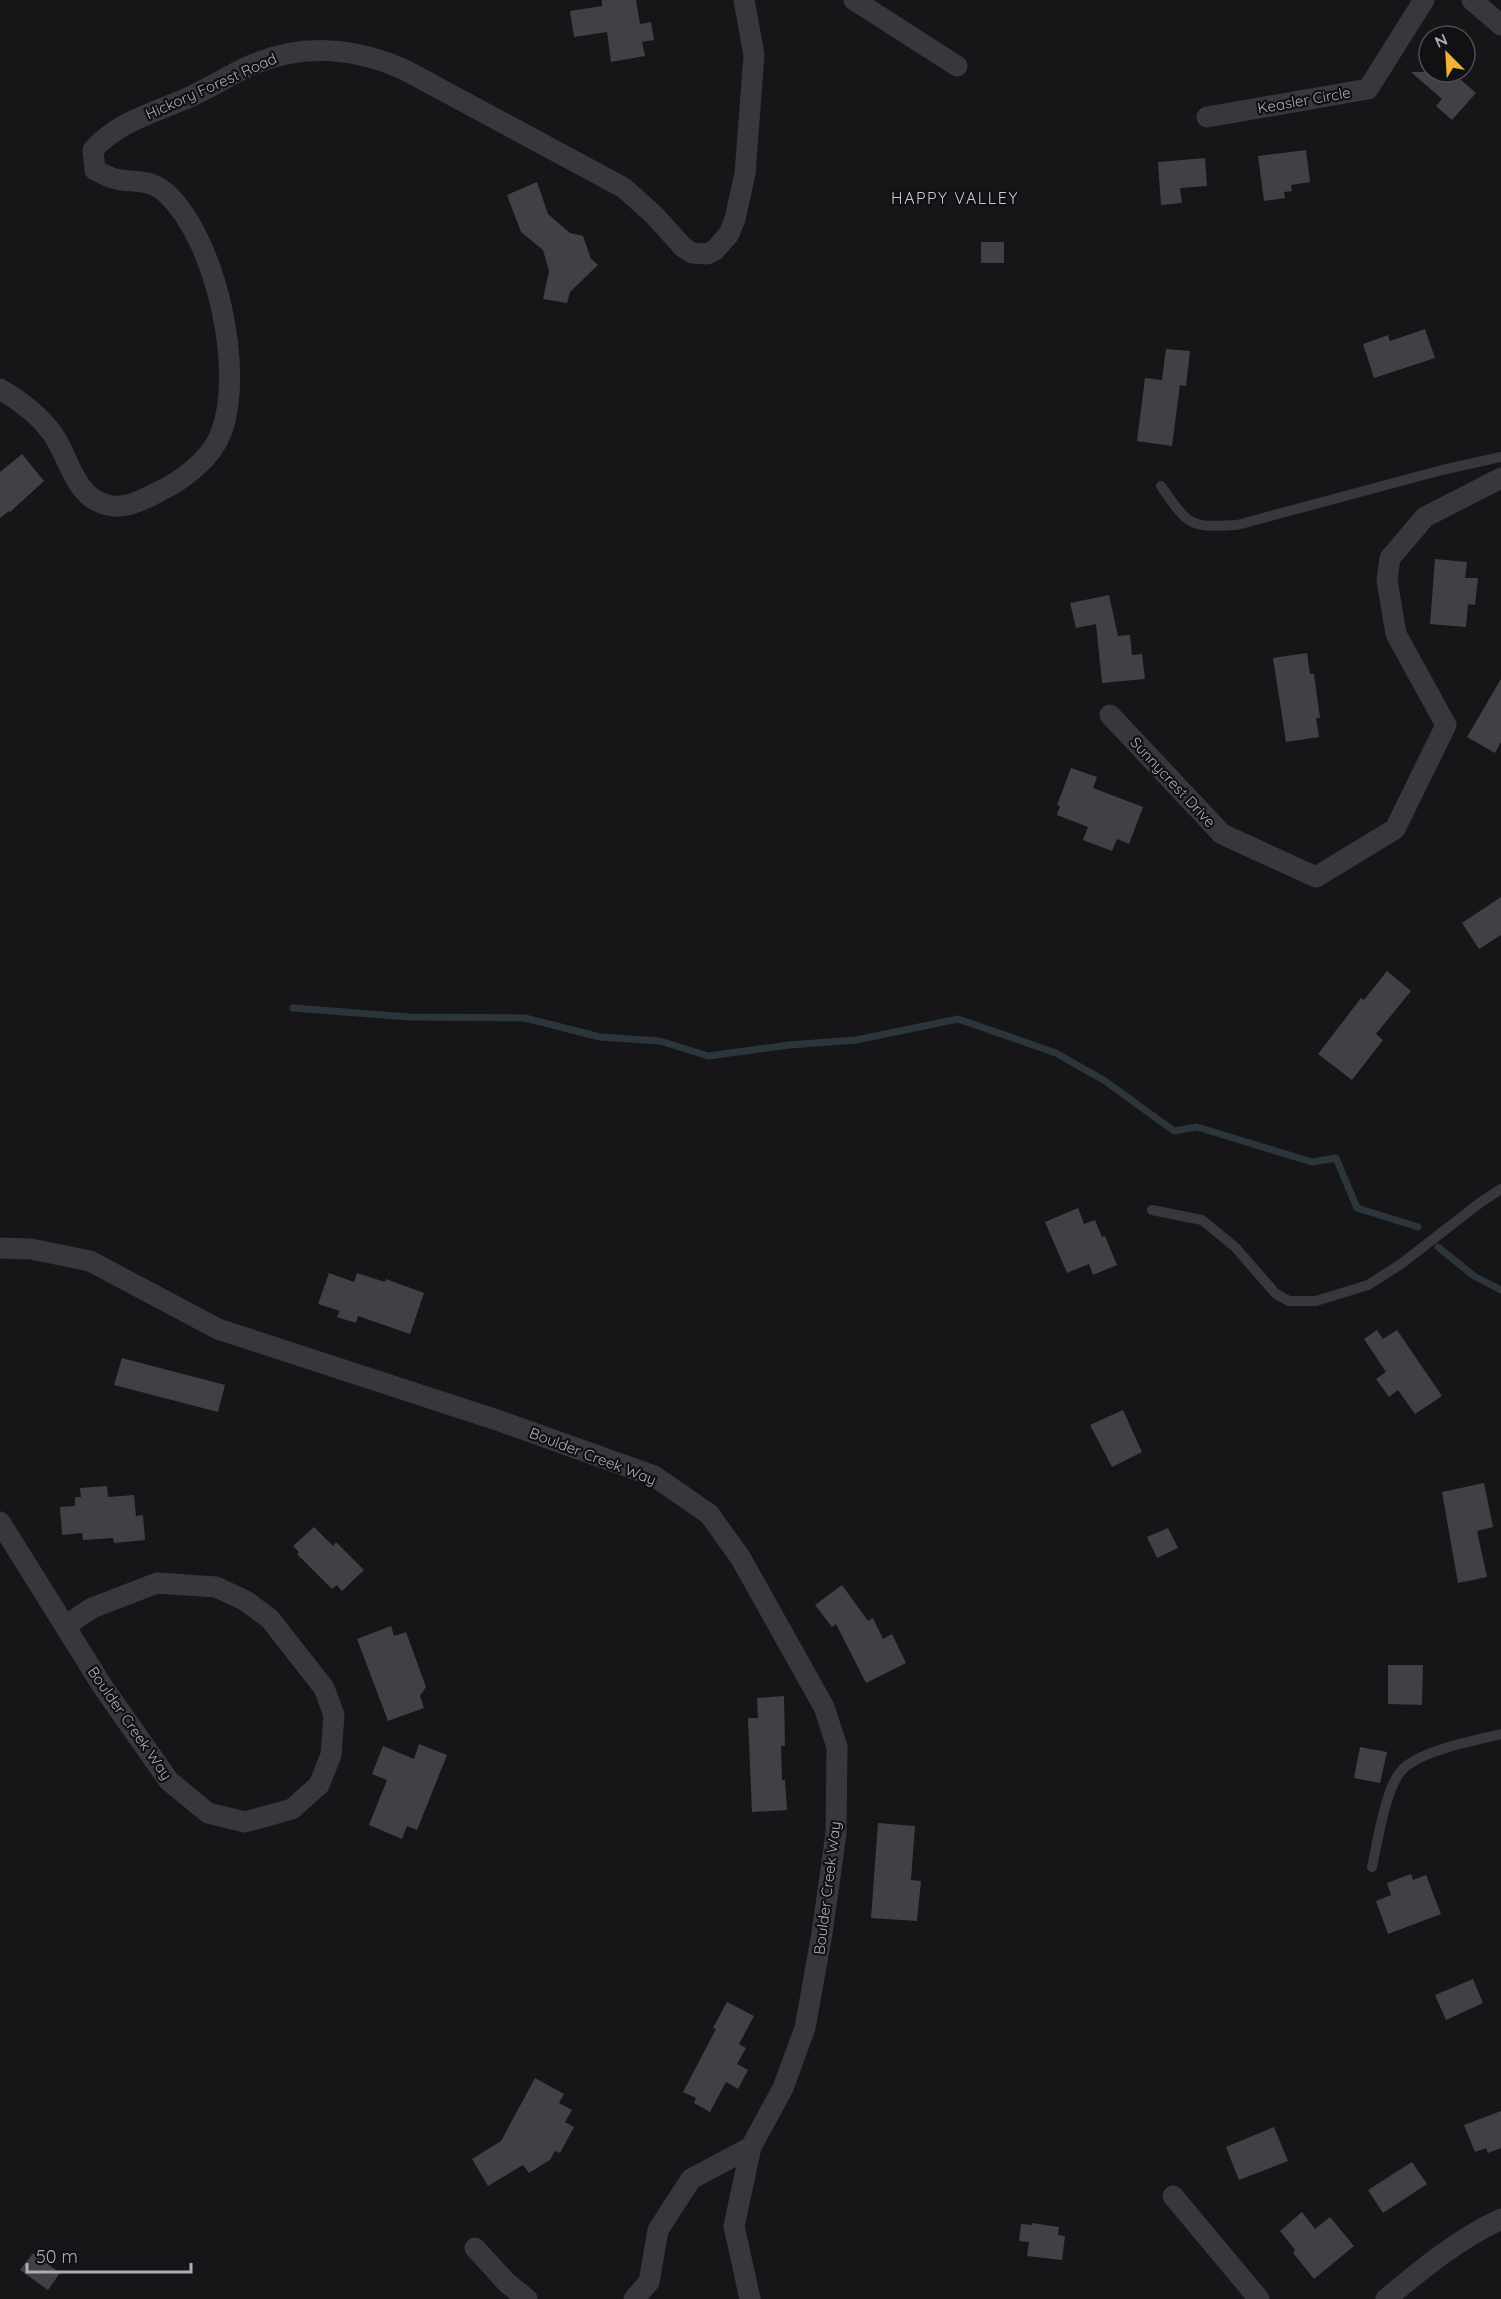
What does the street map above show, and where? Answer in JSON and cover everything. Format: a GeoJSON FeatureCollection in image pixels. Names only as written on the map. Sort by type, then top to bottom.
{"type":"FeatureCollection","features":[{"type":"Feature","properties":{"kind":"street","name":"Hickory Forest Road"},"geometry":{"type":"LineString","coordinates":[[0,389],[36,415],[51,430],[62,446],[82,490],[91,499],[112,507],[126,506],[162,490],[179,480],[213,448],[221,434],[226,415],[230,381],[222,307],[203,246],[187,218],[165,192],[153,183],[120,180],[95,170],[93,150],[110,134],[138,118],[200,93],[251,65],[274,56],[298,51],[328,50],[353,53],[381,59],[405,70],[624,188],[654,215],[683,247],[692,253],[707,254],[715,250],[729,234],[735,219],[745,174],[754,55],[744,0]]}},
{"type":"Feature","properties":{"kind":"street"},"geometry":{"type":"LineString","coordinates":[[854,0],[957,66]]}},
{"type":"Feature","properties":{"kind":"street","name":"Keasler Circle"},"geometry":{"type":"LineString","coordinates":[[1207,117],[1368,89],[1424,0]]}},
{"type":"Feature","properties":{"kind":"street"},"geometry":{"type":"LineString","coordinates":[[1472,0],[1501,25]]}},
{"type":"Feature","properties":{"kind":"street","name":"Sunnycrest Drive"},"geometry":{"type":"LineString","coordinates":[[1110,715],[1222,834],[1316,877],[1395,829],[1446,725],[1396,634],[1387,580],[1390,558],[1425,518],[1501,478]]}},
{"type":"Feature","properties":{"kind":"street","name":"Boulder Creek Way"},"geometry":{"type":"LineString","coordinates":[[0,1248],[31,1249],[90,1261],[218,1329],[500,1421],[654,1476],[709,1514],[740,1557],[824,1707],[837,1747],[836,1834],[805,2028],[783,2088],[751,2147],[734,2226],[750,2299]]}},
{"type":"Feature","properties":{"kind":"street","name":"Boulder Creek Way"},"geometry":{"type":"LineString","coordinates":[[0,1522],[103,1687],[169,1781],[208,1813],[245,1822],[292,1809],[319,1785],[331,1755],[334,1715],[324,1688],[270,1619],[246,1601],[216,1587],[157,1583],[92,1608],[66,1626]]}},
{"type":"Feature","properties":{"kind":"street"},"geometry":{"type":"LineString","coordinates":[[634,2299],[649,2282],[658,2230],[691,2180],[751,2147]]}},
{"type":"Feature","properties":{"kind":"street"},"geometry":{"type":"LineString","coordinates":[[1173,2196],[1259,2299]]}},
{"type":"Feature","properties":{"kind":"street"},"geometry":{"type":"LineString","coordinates":[[1386,2299],[1433,2260],[1501,2219]]}},
{"type":"Feature","properties":{"kind":"street"},"geometry":{"type":"LineString","coordinates":[[475,2248],[507,2283],[527,2299]]}},
{"type":"Feature","properties":{"kind":"lane"},"geometry":{"type":"LineString","coordinates":[[1161,486],[1183,516],[1193,524],[1204,527],[1236,525],[1442,470],[1501,457]]}},
{"type":"Feature","properties":{"kind":"lane"},"geometry":{"type":"LineString","coordinates":[[1152,1210],[1202,1220],[1235,1247],[1276,1294],[1290,1301],[1316,1301],[1368,1285],[1401,1264],[1501,1189]]}},
{"type":"Feature","properties":{"kind":"lane"},"geometry":{"type":"LineString","coordinates":[[1372,1867],[1386,1803],[1401,1770],[1427,1754],[1501,1734]]}},
{"type":"Feature","properties":{"kind":"building"},"geometry":{"type":"Polygon","coordinates":[[[602,0],[636,0],[640,24],[651,22],[654,40],[642,42],[645,56],[611,62],[607,32],[574,37],[570,11],[602,6],[602,0]]]}},
{"type":"Feature","properties":{"kind":"building"},"geometry":{"type":"Polygon","coordinates":[[[1425,84],[1466,84],[1476,93],[1452,120],[1436,106],[1442,99],[1425,84]]]}},
{"type":"Feature","properties":{"kind":"building"},"geometry":{"type":"Polygon","coordinates":[[[1306,150],[1310,182],[1291,185],[1292,191],[1284,192],[1285,198],[1264,201],[1258,156],[1306,150]]]}},
{"type":"Feature","properties":{"kind":"building"},"geometry":{"type":"Polygon","coordinates":[[[1205,158],[1207,186],[1180,188],[1182,203],[1161,205],[1158,162],[1205,158]]]}},
{"type":"Feature","properties":{"kind":"building"},"geometry":{"type":"Polygon","coordinates":[[[537,182],[548,214],[570,233],[583,236],[591,259],[598,265],[570,292],[567,303],[543,299],[549,271],[543,250],[521,232],[507,195],[537,182]]]}},
{"type":"Feature","properties":{"kind":"building"},"geometry":{"type":"Polygon","coordinates":[[[981,242],[1004,242],[1004,263],[981,263],[981,242]]]}},
{"type":"Feature","properties":{"kind":"building"},"geometry":{"type":"Polygon","coordinates":[[[1425,329],[1435,358],[1374,378],[1363,344],[1388,335],[1390,341],[1425,329]]]}},
{"type":"Feature","properties":{"kind":"building"},"geometry":{"type":"Polygon","coordinates":[[[1166,349],[1190,351],[1186,386],[1180,385],[1172,446],[1137,441],[1145,378],[1162,380],[1166,349]]]}},
{"type":"Feature","properties":{"kind":"building"},"geometry":{"type":"Polygon","coordinates":[[[22,454],[44,481],[10,512],[0,518],[0,472],[22,454]]]}},
{"type":"Feature","properties":{"kind":"building"},"geometry":{"type":"Polygon","coordinates":[[[1435,559],[1467,562],[1465,578],[1478,578],[1475,605],[1468,604],[1466,627],[1430,624],[1435,559]]]}},
{"type":"Feature","properties":{"kind":"building"},"geometry":{"type":"Polygon","coordinates":[[[1109,595],[1118,636],[1130,635],[1132,655],[1142,654],[1145,679],[1102,683],[1096,624],[1076,628],[1070,603],[1109,595]]]}},
{"type":"Feature","properties":{"kind":"building"},"geometry":{"type":"Polygon","coordinates":[[[1307,653],[1310,674],[1314,674],[1320,718],[1316,718],[1319,737],[1286,742],[1273,658],[1307,653]]]}},
{"type":"Feature","properties":{"kind":"building"},"geometry":{"type":"Polygon","coordinates":[[[1501,679],[1501,742],[1495,753],[1467,737],[1501,679]]]}},
{"type":"Feature","properties":{"kind":"building"},"geometry":{"type":"Polygon","coordinates":[[[1071,768],[1097,777],[1093,788],[1143,807],[1129,844],[1117,839],[1112,851],[1083,840],[1088,827],[1057,815],[1060,806],[1057,805],[1071,768]]]}},
{"type":"Feature","properties":{"kind":"building"},"geometry":{"type":"Polygon","coordinates":[[[1501,897],[1501,935],[1479,949],[1462,923],[1501,897]]]}},
{"type":"Feature","properties":{"kind":"building"},"geometry":{"type":"Polygon","coordinates":[[[1387,971],[1411,991],[1376,1034],[1383,1040],[1352,1080],[1318,1054],[1361,998],[1364,1000],[1387,971]]]}},
{"type":"Feature","properties":{"kind":"building"},"geometry":{"type":"Polygon","coordinates":[[[1078,1208],[1084,1224],[1095,1220],[1102,1237],[1105,1236],[1117,1265],[1093,1275],[1089,1264],[1067,1273],[1045,1222],[1078,1208]]]}},
{"type":"Feature","properties":{"kind":"building"},"geometry":{"type":"Polygon","coordinates":[[[329,1273],[354,1282],[357,1273],[385,1282],[386,1279],[424,1293],[410,1334],[358,1316],[356,1323],[337,1317],[340,1311],[318,1304],[329,1273]]]}},
{"type":"Feature","properties":{"kind":"building"},"geometry":{"type":"Polygon","coordinates":[[[1377,1330],[1383,1339],[1397,1330],[1442,1396],[1415,1414],[1398,1390],[1389,1397],[1376,1379],[1386,1372],[1364,1339],[1377,1330]]]}},
{"type":"Feature","properties":{"kind":"building"},"geometry":{"type":"Polygon","coordinates":[[[122,1358],[225,1385],[218,1412],[114,1385],[122,1358]]]}},
{"type":"Feature","properties":{"kind":"building"},"geometry":{"type":"Polygon","coordinates":[[[1123,1410],[1142,1452],[1112,1467],[1090,1425],[1123,1410]]]}},
{"type":"Feature","properties":{"kind":"building"},"geometry":{"type":"Polygon","coordinates":[[[1484,1483],[1493,1527],[1477,1531],[1487,1577],[1458,1583],[1442,1492],[1484,1483]]]}},
{"type":"Feature","properties":{"kind":"building"},"geometry":{"type":"Polygon","coordinates":[[[107,1486],[108,1497],[134,1495],[136,1516],[143,1515],[145,1540],[114,1543],[113,1538],[83,1540],[82,1533],[62,1535],[60,1507],[75,1506],[75,1497],[81,1497],[80,1488],[107,1486]]]}},
{"type":"Feature","properties":{"kind":"building"},"geometry":{"type":"Polygon","coordinates":[[[314,1527],[333,1546],[336,1542],[364,1570],[342,1591],[337,1585],[332,1589],[297,1554],[299,1552],[293,1546],[314,1527]]]}},
{"type":"Feature","properties":{"kind":"building"},"geometry":{"type":"Polygon","coordinates":[[[1168,1528],[1178,1548],[1157,1558],[1147,1537],[1168,1528]]]}},
{"type":"Feature","properties":{"kind":"building"},"geometry":{"type":"Polygon","coordinates":[[[842,1585],[868,1621],[873,1618],[883,1639],[892,1634],[906,1663],[866,1683],[836,1624],[832,1627],[815,1605],[842,1585]]]}},
{"type":"Feature","properties":{"kind":"building"},"geometry":{"type":"Polygon","coordinates":[[[391,1626],[394,1636],[406,1632],[426,1687],[420,1696],[424,1708],[388,1721],[357,1639],[391,1626]]]}},
{"type":"Feature","properties":{"kind":"building"},"geometry":{"type":"Polygon","coordinates":[[[1388,1665],[1423,1665],[1422,1705],[1388,1704],[1388,1665]]]}},
{"type":"Feature","properties":{"kind":"building"},"geometry":{"type":"Polygon","coordinates":[[[784,1696],[785,1746],[781,1746],[782,1780],[785,1780],[787,1810],[752,1812],[748,1718],[758,1718],[757,1698],[784,1696]]]}},
{"type":"Feature","properties":{"kind":"building"},"geometry":{"type":"Polygon","coordinates":[[[419,1744],[447,1755],[417,1830],[407,1826],[402,1839],[369,1825],[387,1780],[372,1774],[383,1746],[414,1759],[419,1744]]]}},
{"type":"Feature","properties":{"kind":"building"},"geometry":{"type":"Polygon","coordinates":[[[1360,1747],[1387,1752],[1380,1783],[1354,1778],[1360,1747]]]}},
{"type":"Feature","properties":{"kind":"building"},"geometry":{"type":"Polygon","coordinates":[[[878,1823],[915,1826],[911,1880],[921,1881],[917,1921],[871,1918],[878,1823]]]}},
{"type":"Feature","properties":{"kind":"building"},"geometry":{"type":"Polygon","coordinates":[[[1411,1874],[1413,1880],[1426,1875],[1441,1914],[1388,1934],[1376,1901],[1391,1895],[1387,1883],[1411,1874]]]}},
{"type":"Feature","properties":{"kind":"building"},"geometry":{"type":"Polygon","coordinates":[[[1473,1979],[1483,2003],[1446,2020],[1435,1995],[1473,1979]]]}},
{"type":"Feature","properties":{"kind":"building"},"geometry":{"type":"Polygon","coordinates":[[[727,2002],[754,2016],[739,2044],[746,2048],[737,2064],[748,2070],[738,2089],[726,2082],[710,2112],[694,2103],[696,2098],[683,2092],[716,2029],[713,2028],[727,2002]]]}},
{"type":"Feature","properties":{"kind":"building"},"geometry":{"type":"Polygon","coordinates":[[[535,2078],[564,2094],[559,2103],[572,2110],[565,2122],[574,2127],[560,2153],[555,2151],[550,2160],[529,2173],[523,2165],[488,2186],[472,2159],[501,2141],[535,2078]]]}},
{"type":"Feature","properties":{"kind":"building"},"geometry":{"type":"Polygon","coordinates":[[[1501,2111],[1501,2148],[1488,2153],[1486,2148],[1475,2152],[1464,2125],[1501,2111]]]}},
{"type":"Feature","properties":{"kind":"building"},"geometry":{"type":"Polygon","coordinates":[[[1274,2127],[1288,2161],[1239,2180],[1226,2147],[1274,2127]]]}},
{"type":"Feature","properties":{"kind":"building"},"geometry":{"type":"Polygon","coordinates":[[[1412,2162],[1427,2184],[1383,2213],[1368,2190],[1412,2162]]]}},
{"type":"Feature","properties":{"kind":"building"},"geometry":{"type":"Polygon","coordinates":[[[1302,2212],[1315,2229],[1330,2217],[1354,2246],[1314,2279],[1293,2253],[1295,2250],[1280,2231],[1302,2212]]]}},
{"type":"Feature","properties":{"kind":"building"},"geometry":{"type":"Polygon","coordinates":[[[1032,2223],[1059,2227],[1058,2235],[1065,2236],[1062,2260],[1027,2256],[1029,2242],[1019,2241],[1021,2224],[1032,2225],[1032,2223]]]}},
{"type":"Feature","properties":{"kind":"building"},"geometry":{"type":"Polygon","coordinates":[[[33,2253],[60,2273],[48,2290],[20,2270],[33,2253]]]}},
{"type":"Feature","properties":{"kind":"waterway"},"geometry":{"type":"LineString","coordinates":[[293,1008],[409,1017],[525,1018],[600,1037],[660,1041],[708,1056],[789,1045],[856,1040],[958,1019],[1056,1053],[1105,1081],[1174,1131],[1197,1127],[1312,1162],[1336,1158],[1357,1208],[1418,1227]]}},
{"type":"Feature","properties":{"kind":"waterway"},"geometry":{"type":"LineString","coordinates":[[1438,1247],[1474,1276],[1501,1290]]}},
{"type":"Feature","properties":{"kind":"district","name":"HAPPY VALLEY"},"geometry":{"type":"Point","coordinates":[955,198]}}]}
